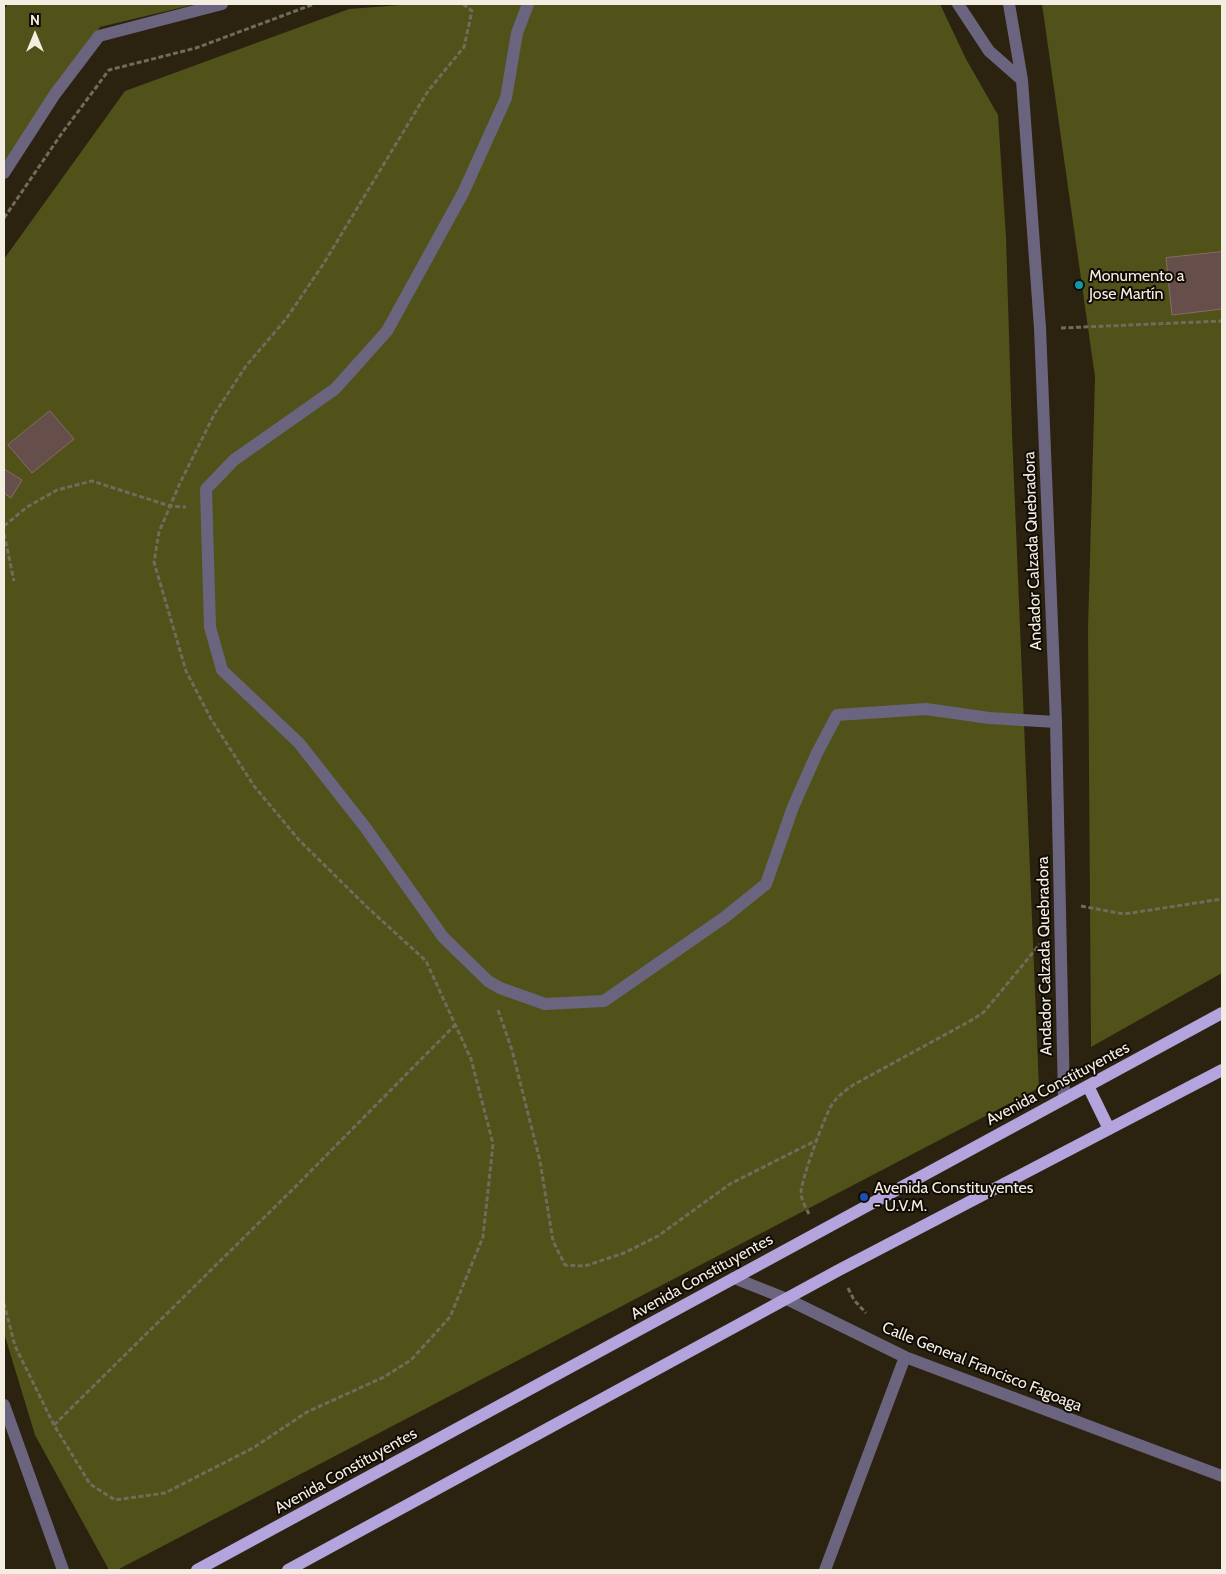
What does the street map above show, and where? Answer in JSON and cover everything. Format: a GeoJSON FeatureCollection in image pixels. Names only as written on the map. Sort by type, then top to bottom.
{"type":"FeatureCollection","features":[{"type":"Feature","properties":{"kind":"main road","name":"Avenida Constituyentes"},"geometry":{"type":"LineString","coordinates":[[197,1570],[1222,1013]]}},
{"type":"Feature","properties":{"kind":"main road"},"geometry":{"type":"LineString","coordinates":[[288,1570],[848,1266],[1222,1070]]}},
{"type":"Feature","properties":{"kind":"main road"},"geometry":{"type":"LineString","coordinates":[[1088,1086],[1109,1129]]}},
{"type":"Feature","properties":{"kind":"street"},"geometry":{"type":"LineString","coordinates":[[4,173],[55,94],[99,36],[222,4]]}},
{"type":"Feature","properties":{"kind":"street"},"geometry":{"type":"LineString","coordinates":[[528,4],[516,33],[506,98],[463,193],[387,331],[335,389],[234,460],[206,489],[210,627],[222,670],[299,743],[365,828],[443,937],[488,981],[500,988],[545,1004],[604,1001],[725,917],[766,884],[793,807],[817,753],[837,715],[926,709],[989,718],[1056,722]]}},
{"type":"Feature","properties":{"kind":"street"},"geometry":{"type":"LineString","coordinates":[[958,4],[989,51],[1022,80]]}},
{"type":"Feature","properties":{"kind":"street","name":"Andador Calzada Quebradora"},"geometry":{"type":"LineString","coordinates":[[1009,4],[1022,80],[1040,328],[1056,722],[1064,1099]]}},
{"type":"Feature","properties":{"kind":"street","name":"Calle General Francisco Fagoaga"},"geometry":{"type":"LineString","coordinates":[[734,1278],[787,1299],[905,1357],[1222,1476]]}},
{"type":"Feature","properties":{"kind":"street"},"geometry":{"type":"LineString","coordinates":[[825,1570],[905,1357]]}},
{"type":"Feature","properties":{"kind":"street"},"geometry":{"type":"LineString","coordinates":[[4,1405],[63,1570]]}},
{"type":"Feature","properties":{"kind":"path"},"geometry":{"type":"LineString","coordinates":[[4,218],[62,133],[109,70],[196,48],[314,4]]}},
{"type":"Feature","properties":{"kind":"path"},"geometry":{"type":"LineString","coordinates":[[4,1303],[15,1346],[54,1425],[90,1484],[115,1500],[165,1493],[254,1448],[307,1412],[384,1377],[411,1360],[450,1317],[483,1236],[493,1144],[471,1059],[426,961],[367,907],[299,840],[254,786],[212,719],[186,670],[154,562],[159,532],[180,483],[215,413],[246,366],[286,319],[314,279],[428,91],[464,47],[472,11],[463,4]]}},
{"type":"Feature","properties":{"kind":"path"},"geometry":{"type":"LineString","coordinates":[[1040,328],[1222,321]]}},
{"type":"Feature","properties":{"kind":"path"},"geometry":{"type":"LineString","coordinates":[[4,526],[27,507],[57,490],[92,481],[170,506],[207,509]]}},
{"type":"Feature","properties":{"kind":"path"},"geometry":{"type":"LineString","coordinates":[[4,534],[14,581]]}},
{"type":"Feature","properties":{"kind":"path"},"geometry":{"type":"LineString","coordinates":[[809,1214],[800,1195],[801,1187],[817,1140],[831,1107],[839,1094],[984,1012],[1061,912],[1077,905],[1124,914],[1222,899]]}},
{"type":"Feature","properties":{"kind":"path"},"geometry":{"type":"LineString","coordinates":[[488,981],[512,1050],[538,1152],[553,1241],[565,1265],[585,1266],[624,1253],[658,1236],[730,1184],[817,1140]]}},
{"type":"Feature","properties":{"kind":"path"},"geometry":{"type":"LineString","coordinates":[[54,1425],[293,1189],[455,1025]]}},
{"type":"Feature","properties":{"kind":"shaded area"},"geometry":{"type":"Polygon","coordinates":[[[8,4],[196,4],[100,27],[4,167],[4,10],[8,4]]]}},
{"type":"Feature","properties":{"kind":"shaded area"},"geometry":{"type":"Polygon","coordinates":[[[414,4],[940,4],[966,59],[998,115],[1006,237],[1012,432],[1039,1088],[117,1570],[109,1570],[35,1435],[4,1333],[4,259],[125,91],[349,9],[414,4]]]}},
{"type":"Feature","properties":{"kind":"shaded area"},"geometry":{"type":"Polygon","coordinates":[[[1042,4],[1222,4],[1222,973],[1091,1047],[1088,629],[1095,377],[1042,4]]]}},
{"type":"Feature","properties":{"kind":"building"},"geometry":{"type":"Polygon","coordinates":[[[1222,252],[1222,309],[1172,315],[1166,258],[1222,252]]]}},
{"type":"Feature","properties":{"kind":"building"},"geometry":{"type":"Polygon","coordinates":[[[50,411],[74,439],[32,473],[8,445],[50,411]]]}},
{"type":"Feature","properties":{"kind":"building"},"geometry":{"type":"Polygon","coordinates":[[[4,469],[22,480],[11,498],[4,493],[4,469]]]}},
{"type":"Feature","properties":{"kind":"place","name":"Monumento a Jose Martín"},"geometry":{"type":"Point","coordinates":[1079,285]}},
{"type":"Feature","properties":{"kind":"place","name":"Avenida Constituyentes - U.V.M."},"geometry":{"type":"Point","coordinates":[864,1197]}}]}
